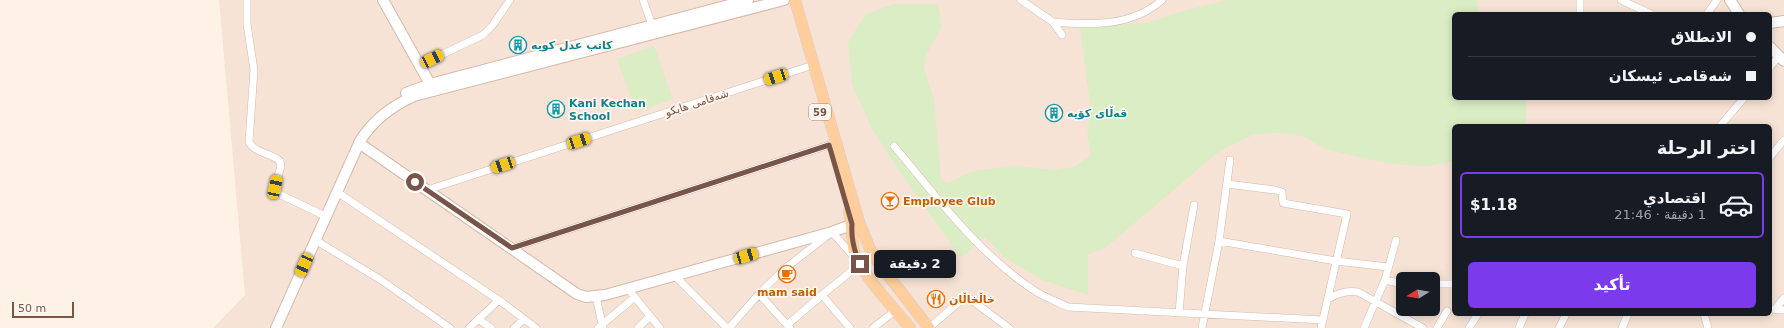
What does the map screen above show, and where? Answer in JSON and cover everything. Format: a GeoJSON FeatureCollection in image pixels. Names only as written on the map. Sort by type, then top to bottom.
{"type":"FeatureCollection","features":[{"type":"Feature","properties":{"kind":"main road","name":"59"},"geometry":{"type":"LineString","coordinates":[[788,0],[829,145],[855,223],[873,254],[929,328]]}},
{"type":"Feature","properties":{"kind":"main road","name":"59"},"geometry":{"type":"LineString","coordinates":[[795,0],[855,223],[852,241],[860,264],[910,328]]}},
{"type":"Feature","properties":{"kind":"main road"},"geometry":{"type":"LineString","coordinates":[[860,264],[873,254]]}},
{"type":"Feature","properties":{"kind":"street"},"geometry":{"type":"LineString","coordinates":[[247,0],[247,24],[254,70],[249,142],[252,147],[274,156],[280,161],[281,166],[275,187],[279,194],[325,216]]}},
{"type":"Feature","properties":{"kind":"street"},"geometry":{"type":"LineString","coordinates":[[383,0],[430,78],[426,90],[419,90]]}},
{"type":"Feature","properties":{"kind":"street"},"geometry":{"type":"LineString","coordinates":[[276,328],[359,142],[367,130],[389,110],[419,90],[430,78],[483,35],[492,26],[510,0]]}},
{"type":"Feature","properties":{"kind":"street"},"geometry":{"type":"LineString","coordinates":[[643,0],[652,25]]}},
{"type":"Feature","properties":{"kind":"street"},"geometry":{"type":"LineString","coordinates":[[430,78],[652,25],[748,0]]}},
{"type":"Feature","properties":{"kind":"street"},"geometry":{"type":"LineString","coordinates":[[430,78],[667,29],[784,0]]}},
{"type":"Feature","properties":{"kind":"street"},"geometry":{"type":"LineString","coordinates":[[1021,0],[1053,22],[1062,35]]}},
{"type":"Feature","properties":{"kind":"street"},"geometry":{"type":"LineString","coordinates":[[1053,22],[1098,25],[1139,15],[1162,0]]}},
{"type":"Feature","properties":{"kind":"street"},"geometry":{"type":"LineString","coordinates":[[1580,0],[1580,12]]}},
{"type":"Feature","properties":{"kind":"street"},"geometry":{"type":"LineString","coordinates":[[1621,0],[1646,12]]}},
{"type":"Feature","properties":{"kind":"street"},"geometry":{"type":"LineString","coordinates":[[1708,12],[1717,0]]}},
{"type":"Feature","properties":{"kind":"street"},"geometry":{"type":"LineString","coordinates":[[1730,0],[1738,12]]}},
{"type":"Feature","properties":{"kind":"street"},"geometry":{"type":"LineString","coordinates":[[1772,22],[1784,21]]}},
{"type":"Feature","properties":{"kind":"street"},"geometry":{"type":"LineString","coordinates":[[1772,49],[1782,58],[1772,66]]}},
{"type":"Feature","properties":{"kind":"street","name":"شه‌قامی هایكو"},"geometry":{"type":"LineString","coordinates":[[426,190],[807,67]]}},
{"type":"Feature","properties":{"kind":"street"},"geometry":{"type":"LineString","coordinates":[[1722,124],[1742,100]]}},
{"type":"Feature","properties":{"kind":"street"},"geometry":{"type":"LineString","coordinates":[[1772,155],[1784,140]]}},
{"type":"Feature","properties":{"kind":"street"},"geometry":{"type":"LineString","coordinates":[[359,142],[577,294],[586,297],[596,297],[676,276],[832,232],[855,223]]}},
{"type":"Feature","properties":{"kind":"street"},"geometry":{"type":"LineString","coordinates":[[512,248],[829,145]]}},
{"type":"Feature","properties":{"kind":"street"},"geometry":{"type":"LineString","coordinates":[[894,146],[947,211],[997,263],[1033,290],[1068,307],[1323,320]]}},
{"type":"Feature","properties":{"kind":"street"},"geometry":{"type":"LineString","coordinates":[[1202,328],[1219,241],[1230,160]]}},
{"type":"Feature","properties":{"kind":"street"},"geometry":{"type":"LineString","coordinates":[[1227,184],[1276,190],[1282,192],[1283,203],[1347,214],[1321,328]]}},
{"type":"Feature","properties":{"kind":"street"},"geometry":{"type":"LineString","coordinates":[[337,192],[499,300],[536,328]]}},
{"type":"Feature","properties":{"kind":"street"},"geometry":{"type":"LineString","coordinates":[[1179,313],[1183,266],[1194,205]]}},
{"type":"Feature","properties":{"kind":"street"},"geometry":{"type":"LineString","coordinates":[[759,294],[789,326],[822,295],[860,264],[832,232]]}},
{"type":"Feature","properties":{"kind":"street"},"geometry":{"type":"LineString","coordinates":[[676,276],[728,328],[783,270],[832,232]]}},
{"type":"Feature","properties":{"kind":"street"},"geometry":{"type":"LineString","coordinates":[[315,240],[381,280],[450,328]]}},
{"type":"Feature","properties":{"kind":"street"},"geometry":{"type":"LineString","coordinates":[[1364,328],[1385,280],[1396,240]]}},
{"type":"Feature","properties":{"kind":"street"},"geometry":{"type":"LineString","coordinates":[[1219,241],[1336,261],[1388,267]]}},
{"type":"Feature","properties":{"kind":"street"},"geometry":{"type":"LineString","coordinates":[[1135,253],[1183,266]]}},
{"type":"Feature","properties":{"kind":"street"},"geometry":{"type":"LineString","coordinates":[[1385,280],[1396,282]]}},
{"type":"Feature","properties":{"kind":"street"},"geometry":{"type":"LineString","coordinates":[[1440,284],[1452,284]]}},
{"type":"Feature","properties":{"kind":"street"},"geometry":{"type":"LineString","coordinates":[[628,289],[660,328]]}},
{"type":"Feature","properties":{"kind":"street"},"geometry":{"type":"LineString","coordinates":[[1328,299],[1350,291],[1358,292],[1423,328]]}},
{"type":"Feature","properties":{"kind":"street"},"geometry":{"type":"LineString","coordinates":[[822,295],[850,328]]}},
{"type":"Feature","properties":{"kind":"street"},"geometry":{"type":"LineString","coordinates":[[929,328],[966,296],[1009,328]]}},
{"type":"Feature","properties":{"kind":"street"},"geometry":{"type":"LineString","coordinates":[[596,297],[601,327]]}},
{"type":"Feature","properties":{"kind":"street"},"geometry":{"type":"LineString","coordinates":[[601,327],[636,297]]}},
{"type":"Feature","properties":{"kind":"street"},"geometry":{"type":"LineString","coordinates":[[1773,309],[1784,298]]}},
{"type":"Feature","properties":{"kind":"street"},"geometry":{"type":"LineString","coordinates":[[469,328],[499,300]]}},
{"type":"Feature","properties":{"kind":"street"},"geometry":{"type":"LineString","coordinates":[[1773,309],[1784,310]]}},
{"type":"Feature","properties":{"kind":"street"},"geometry":{"type":"LineString","coordinates":[[873,328],[896,310]]}},
{"type":"Feature","properties":{"kind":"street"},"geometry":{"type":"LineString","coordinates":[[1437,328],[1447,311]]}},
{"type":"Feature","properties":{"kind":"street"},"geometry":{"type":"LineString","coordinates":[[638,328],[650,316]]}},
{"type":"Feature","properties":{"kind":"street"},"geometry":{"type":"LineString","coordinates":[[1469,328],[1477,316]]}},
{"type":"Feature","properties":{"kind":"street"},"geometry":{"type":"LineString","coordinates":[[1519,328],[1524,316]]}},
{"type":"Feature","properties":{"kind":"street"},"geometry":{"type":"LineString","coordinates":[[1559,328],[1565,316]]}},
{"type":"Feature","properties":{"kind":"street"},"geometry":{"type":"LineString","coordinates":[[1622,328],[1627,316]]}},
{"type":"Feature","properties":{"kind":"street"},"geometry":{"type":"LineString","coordinates":[[1705,316],[1708,328]]}},
{"type":"Feature","properties":{"kind":"street"},"geometry":{"type":"LineString","coordinates":[[478,319],[491,328]]}},
{"type":"Feature","properties":{"kind":"street"},"geometry":{"type":"LineString","coordinates":[[514,328],[524,319]]}},
{"type":"Feature","properties":{"kind":"shaded area"},"geometry":{"type":"Polygon","coordinates":[[[219,0],[1784,0],[1784,328],[213,328],[245,295],[219,0]]]}},
{"type":"Feature","properties":{"kind":"green space"},"geometry":{"type":"Polygon","coordinates":[[[1227,0],[1477,0],[1479,12],[1452,12],[1452,100],[1526,100],[1525,124],[1452,124],[1452,161],[1429,166],[1400,165],[1361,158],[1326,149],[1302,136],[1282,133],[1255,134],[1221,150],[1104,249],[1088,254],[1088,295],[1042,280],[1004,257],[985,237],[961,258],[904,178],[872,129],[852,84],[848,42],[866,14],[894,4],[938,4],[942,27],[927,53],[924,69],[934,99],[941,179],[948,183],[973,171],[1016,166],[1056,170],[1074,167],[1091,155],[1087,130],[1091,110],[1080,28],[1147,23],[1172,14],[1227,0]]]}},
{"type":"Feature","properties":{"kind":"green space"},"geometry":{"type":"Polygon","coordinates":[[[654,46],[673,99],[636,112],[617,59],[654,46]]]}},
{"type":"Feature","properties":{"kind":"place","name":"كاتب عدل كويه"},"geometry":{"type":"Point","coordinates":[518,45]}},
{"type":"Feature","properties":{"kind":"place","name":"Kani Kechan School"},"geometry":{"type":"Point","coordinates":[556,109]}},
{"type":"Feature","properties":{"kind":"place","name":"قەڵای کۆیە"},"geometry":{"type":"Point","coordinates":[1054,113]}},
{"type":"Feature","properties":{"kind":"place","name":"Employee Glub"},"geometry":{"type":"Point","coordinates":[890,201]}},
{"type":"Feature","properties":{"kind":"place","name":"mam said"},"geometry":{"type":"Point","coordinates":[787,274]}},
{"type":"Feature","properties":{"kind":"place","name":"خاڵخاڵان"},"geometry":{"type":"Point","coordinates":[936,299]}},
{"type":"Feature","properties":{"kind":"route"},"geometry":{"type":"LineString","coordinates":[[415,182],[512,248],[829,145],[852,224],[851,236],[853,247],[860,264]]}}]}
